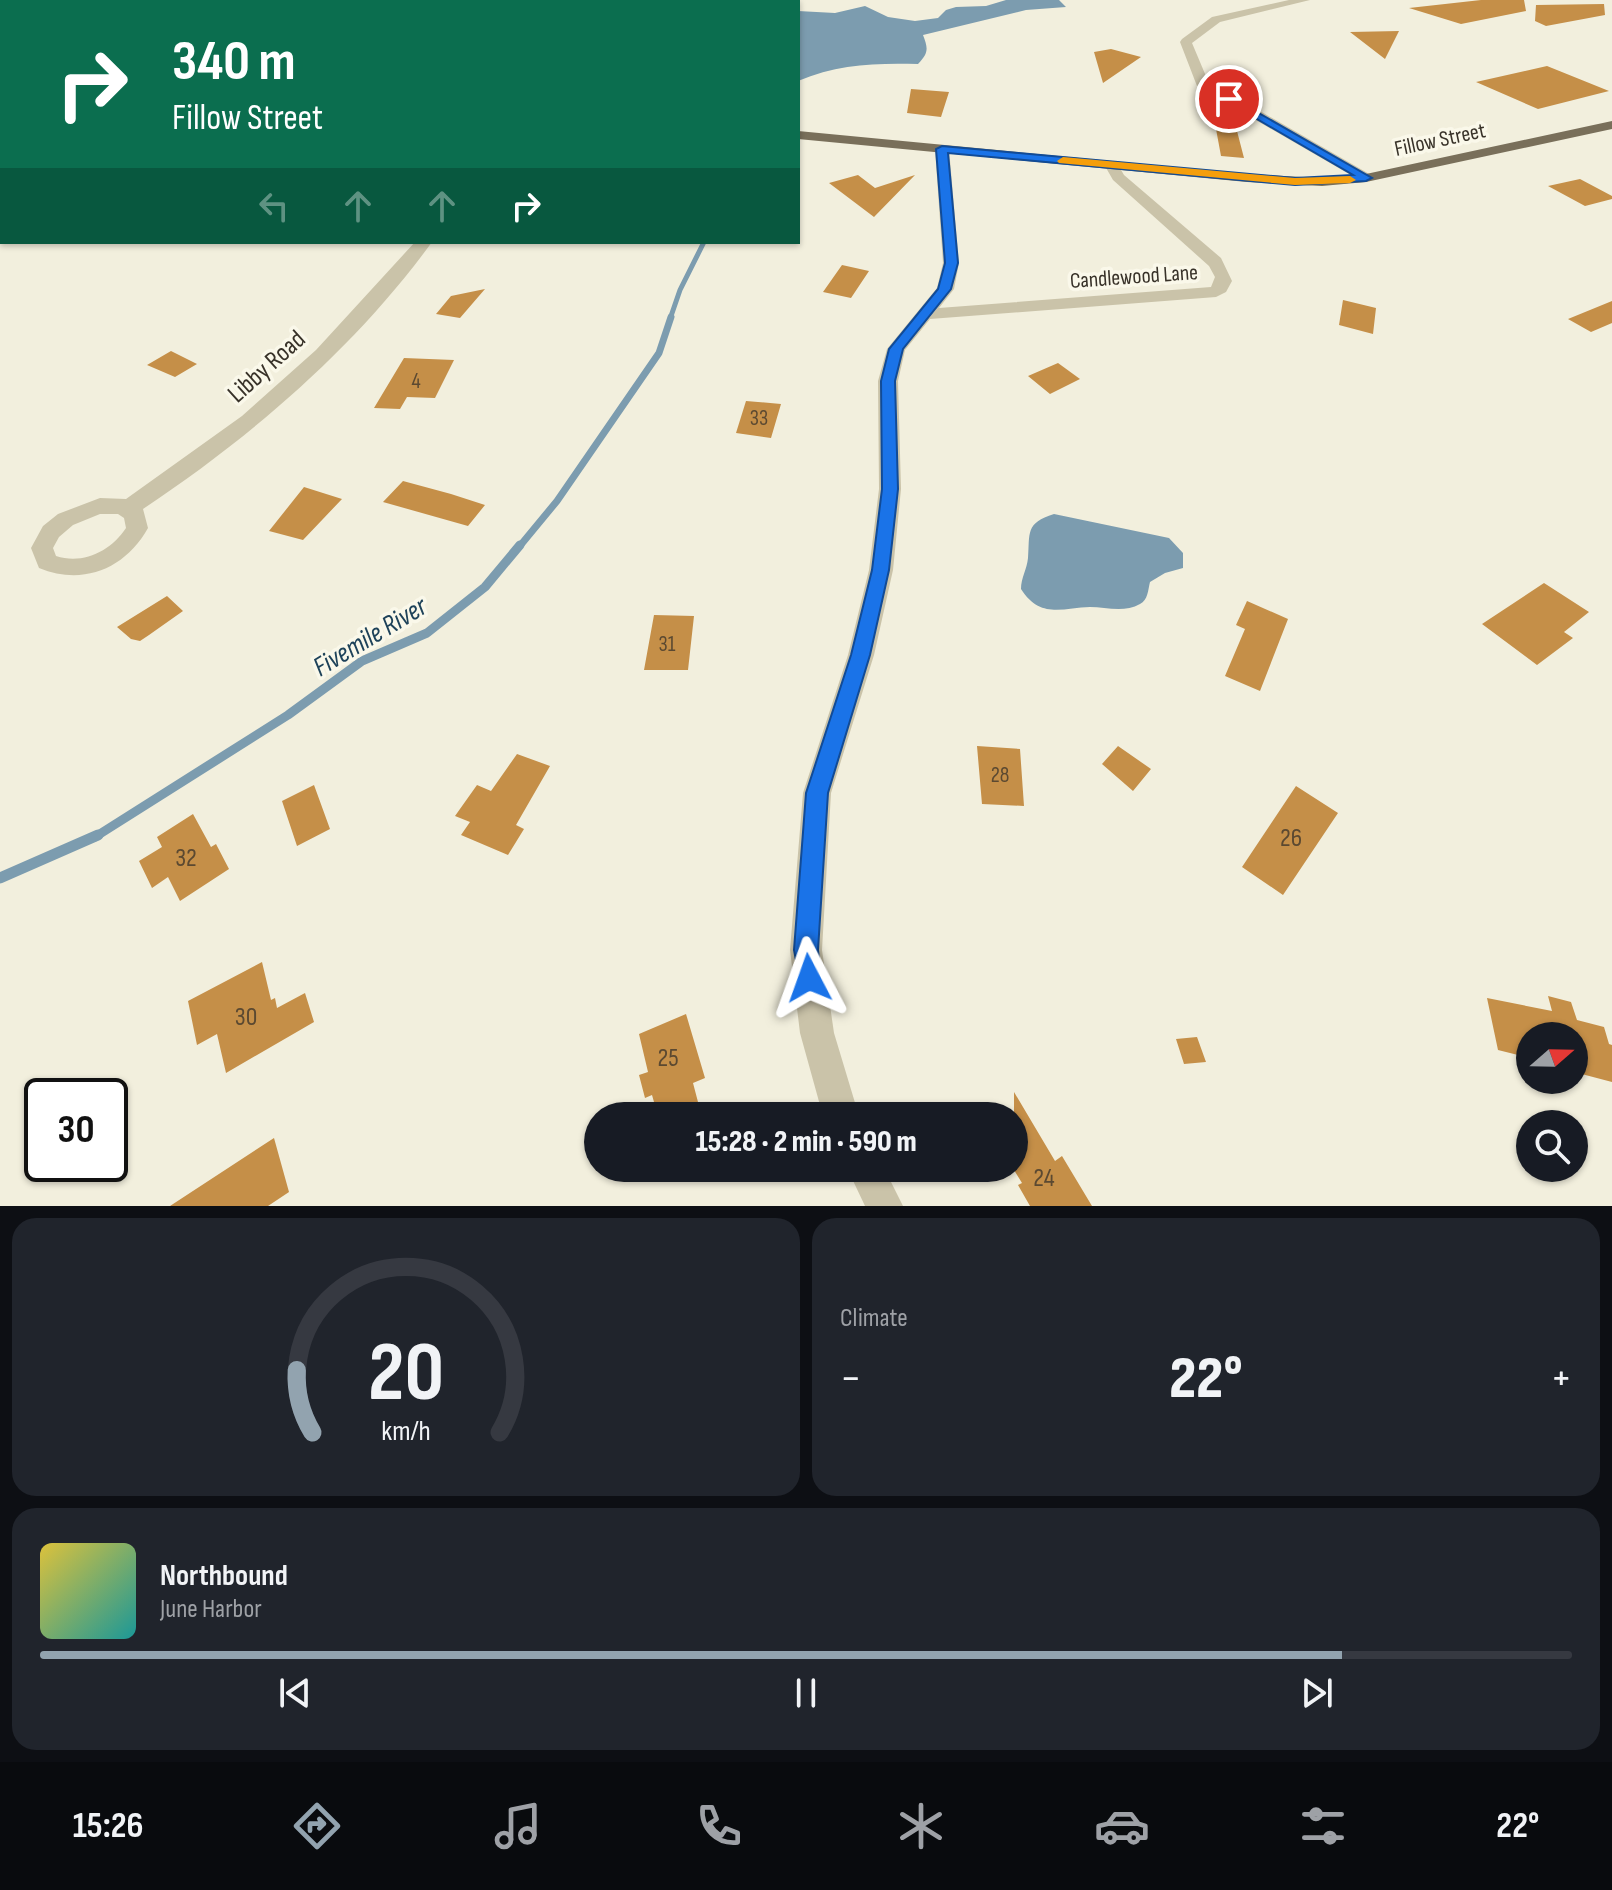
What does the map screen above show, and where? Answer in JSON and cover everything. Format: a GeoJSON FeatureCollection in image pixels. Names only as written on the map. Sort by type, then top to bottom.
{"type":"FeatureCollection","features":[{"type":"Feature","properties":{"kind":"main road","name":"Fillow Street"},"geometry":{"type":"LineString","coordinates":[[800,135],[1295,181],[1366,178],[1612,125]]}},
{"type":"Feature","properties":{"kind":"street"},"geometry":{"type":"LineString","coordinates":[[1305,0],[1216,19],[1186,42],[1202,83],[1366,178]]}},
{"type":"Feature","properties":{"kind":"street"},"geometry":{"type":"LineString","coordinates":[[837,1102],[817,1033],[806,950],[817,793],[861,655],[881,570],[890,489],[888,381],[896,349],[945,289],[951,263],[942,149]]}},
{"type":"Feature","properties":{"kind":"street","name":"Candlewood Lane"},"geometry":{"type":"LineString","coordinates":[[926,314],[1216,292],[1223,284],[1224,276],[1215,262],[1118,177],[1112,166]]}},
{"type":"Feature","properties":{"kind":"street","name":"Libby Road"},"geometry":{"type":"LineString","coordinates":[[127,509],[218,448],[304,375],[386,289],[422,244]]}},
{"type":"Feature","properties":{"kind":"street"},"geometry":{"type":"LineString","coordinates":[[872,1182],[884,1206]]}},
{"type":"Feature","properties":{"kind":"water"},"geometry":{"type":"Polygon","coordinates":[[[1006,0],[1059,0],[1066,7],[1026,10],[923,35],[926,50],[918,64],[857,66],[800,80],[800,11],[835,13],[865,6],[888,17],[915,21],[938,18],[946,10],[956,7],[986,6],[1006,0]]]}},
{"type":"Feature","properties":{"kind":"water"},"geometry":{"type":"Polygon","coordinates":[[[1054,514],[1169,538],[1183,553],[1183,568],[1165,573],[1150,582],[1145,600],[1134,607],[1052,610],[1036,605],[1021,589],[1029,535],[1038,521],[1054,514]]]}},
{"type":"Feature","properties":{"kind":"building"},"geometry":{"type":"Polygon","coordinates":[[[1481,0],[1524,0],[1526,11],[1461,24],[1409,8],[1481,0]]]}},
{"type":"Feature","properties":{"kind":"building"},"geometry":{"type":"Polygon","coordinates":[[[1604,4],[1605,15],[1546,26],[1535,21],[1536,5],[1604,4]]]}},
{"type":"Feature","properties":{"kind":"building"},"geometry":{"type":"Polygon","coordinates":[[[1399,31],[1385,59],[1350,32],[1399,31]]]}},
{"type":"Feature","properties":{"kind":"building"},"geometry":{"type":"Polygon","coordinates":[[[1111,49],[1141,57],[1103,83],[1094,52],[1111,49]]]}},
{"type":"Feature","properties":{"kind":"building"},"geometry":{"type":"Polygon","coordinates":[[[1547,66],[1609,91],[1538,109],[1476,82],[1547,66]]]}},
{"type":"Feature","properties":{"kind":"building"},"geometry":{"type":"Polygon","coordinates":[[[911,89],[949,92],[941,117],[907,113],[911,89]]]}},
{"type":"Feature","properties":{"kind":"building"},"geometry":{"type":"Polygon","coordinates":[[[1216,129],[1237,131],[1244,158],[1221,156],[1216,129]]]}},
{"type":"Feature","properties":{"kind":"building"},"geometry":{"type":"Polygon","coordinates":[[[858,175],[875,188],[915,175],[874,217],[829,183],[858,175]]]}},
{"type":"Feature","properties":{"kind":"building"},"geometry":{"type":"Polygon","coordinates":[[[1580,179],[1612,196],[1612,199],[1585,206],[1548,186],[1580,179]]]}},
{"type":"Feature","properties":{"kind":"building"},"geometry":{"type":"Polygon","coordinates":[[[842,265],[869,271],[851,298],[823,292],[842,265]]]}},
{"type":"Feature","properties":{"kind":"building"},"geometry":{"type":"Polygon","coordinates":[[[485,289],[460,318],[436,314],[451,296],[485,289]]]}},
{"type":"Feature","properties":{"kind":"building"},"geometry":{"type":"Polygon","coordinates":[[[1343,300],[1376,308],[1373,334],[1339,325],[1343,300]]]}},
{"type":"Feature","properties":{"kind":"building"},"geometry":{"type":"Polygon","coordinates":[[[1612,301],[1612,323],[1591,332],[1568,319],[1612,301]]]}},
{"type":"Feature","properties":{"kind":"building"},"geometry":{"type":"Polygon","coordinates":[[[171,351],[197,364],[175,377],[147,365],[171,351]]]}},
{"type":"Feature","properties":{"kind":"building"},"geometry":{"type":"Polygon","coordinates":[[[404,358],[454,360],[435,398],[407,397],[400,409],[374,408],[404,358]]]}},
{"type":"Feature","properties":{"kind":"building"},"geometry":{"type":"Polygon","coordinates":[[[1058,363],[1080,379],[1050,394],[1028,376],[1058,363]]]}},
{"type":"Feature","properties":{"kind":"building"},"geometry":{"type":"Polygon","coordinates":[[[746,401],[781,404],[771,438],[736,433],[746,401]]]}},
{"type":"Feature","properties":{"kind":"building"},"geometry":{"type":"Polygon","coordinates":[[[403,481],[485,505],[468,526],[383,502],[403,481]]]}},
{"type":"Feature","properties":{"kind":"building"},"geometry":{"type":"Polygon","coordinates":[[[304,487],[342,499],[303,540],[269,531],[304,487]]]}},
{"type":"Feature","properties":{"kind":"building"},"geometry":{"type":"Polygon","coordinates":[[[1544,583],[1589,612],[1564,632],[1573,638],[1537,665],[1482,624],[1544,583]]]}},
{"type":"Feature","properties":{"kind":"building"},"geometry":{"type":"Polygon","coordinates":[[[167,596],[183,611],[140,641],[131,639],[117,627],[167,596]]]}},
{"type":"Feature","properties":{"kind":"building"},"geometry":{"type":"Polygon","coordinates":[[[1247,601],[1288,619],[1260,691],[1225,676],[1245,629],[1236,625],[1247,601]]]}},
{"type":"Feature","properties":{"kind":"building"},"geometry":{"type":"Polygon","coordinates":[[[654,615],[694,616],[688,670],[644,670],[654,615]]]}},
{"type":"Feature","properties":{"kind":"building"},"geometry":{"type":"Polygon","coordinates":[[[977,746],[1020,749],[1024,806],[982,804],[977,746]]]}},
{"type":"Feature","properties":{"kind":"building"},"geometry":{"type":"Polygon","coordinates":[[[1118,746],[1151,769],[1133,791],[1102,764],[1118,746]]]}},
{"type":"Feature","properties":{"kind":"building"},"geometry":{"type":"Polygon","coordinates":[[[517,754],[550,766],[516,825],[524,829],[508,855],[461,835],[470,822],[455,816],[477,785],[491,791],[517,754]]]}},
{"type":"Feature","properties":{"kind":"building"},"geometry":{"type":"Polygon","coordinates":[[[314,785],[330,829],[297,846],[282,801],[314,785]]]}},
{"type":"Feature","properties":{"kind":"building"},"geometry":{"type":"Polygon","coordinates":[[[1296,786],[1338,813],[1283,895],[1242,867],[1296,786]]]}},
{"type":"Feature","properties":{"kind":"building"},"geometry":{"type":"Polygon","coordinates":[[[193,814],[211,847],[216,844],[229,869],[180,901],[168,877],[152,888],[139,861],[162,847],[157,837],[193,814]]]}},
{"type":"Feature","properties":{"kind":"building"},"geometry":{"type":"Polygon","coordinates":[[[262,962],[271,1000],[275,998],[277,1008],[305,993],[314,1022],[226,1073],[217,1034],[197,1045],[188,1001],[262,962]]]}},
{"type":"Feature","properties":{"kind":"building"},"geometry":{"type":"Polygon","coordinates":[[[1548,996],[1571,1002],[1577,1020],[1585,1022],[1516,1022],[1516,1054],[1498,1050],[1487,998],[1552,1011],[1548,996]]]}},
{"type":"Feature","properties":{"kind":"building"},"geometry":{"type":"Polygon","coordinates":[[[686,1014],[705,1078],[693,1083],[698,1102],[654,1102],[652,1095],[645,1098],[639,1075],[648,1072],[639,1034],[686,1014]]]}},
{"type":"Feature","properties":{"kind":"building"},"geometry":{"type":"Polygon","coordinates":[[[1588,1023],[1604,1027],[1612,1045],[1612,1082],[1588,1076],[1588,1023]]]}},
{"type":"Feature","properties":{"kind":"building"},"geometry":{"type":"Polygon","coordinates":[[[1197,1037],[1206,1062],[1184,1064],[1176,1039],[1197,1037]]]}},
{"type":"Feature","properties":{"kind":"building"},"geometry":{"type":"Polygon","coordinates":[[[1028,1116],[1055,1161],[1062,1156],[1092,1206],[1030,1206],[1018,1185],[1028,1182],[1028,1116]]]}},
{"type":"Feature","properties":{"kind":"building"},"geometry":{"type":"Polygon","coordinates":[[[274,1138],[289,1192],[268,1206],[170,1206],[274,1138]]]}},
{"type":"Feature","properties":{"kind":"waterway","name":"Fivemile River"},"geometry":{"type":"LineString","coordinates":[[670,319],[680,290],[703,244]]}},
{"type":"Feature","properties":{"kind":"waterway","name":"Fivemile River"},"geometry":{"type":"LineString","coordinates":[[519,547],[557,501],[659,353],[671,317]]}},
{"type":"Feature","properties":{"kind":"waterway","name":"Fivemile River"},"geometry":{"type":"LineString","coordinates":[[95,837],[288,715],[362,661],[427,633],[485,587],[520,545]]}},
{"type":"Feature","properties":{"kind":"waterway","name":"Fivemile River"},"geometry":{"type":"LineString","coordinates":[[0,878],[98,835]]}},
{"type":"Feature","properties":{"kind":"slow traffic"},"geometry":{"type":"LineString","coordinates":[[1063,161],[1247,178],[1322,182],[1350,180]]}},
{"type":"Feature","properties":{"kind":"route"},"geometry":{"type":"LineString","coordinates":[[809,978],[806,950],[817,793],[861,655],[881,570],[890,489],[888,381],[896,349],[945,289],[951,263],[942,149],[1295,181],[1366,178],[1229,99]]}}]}
